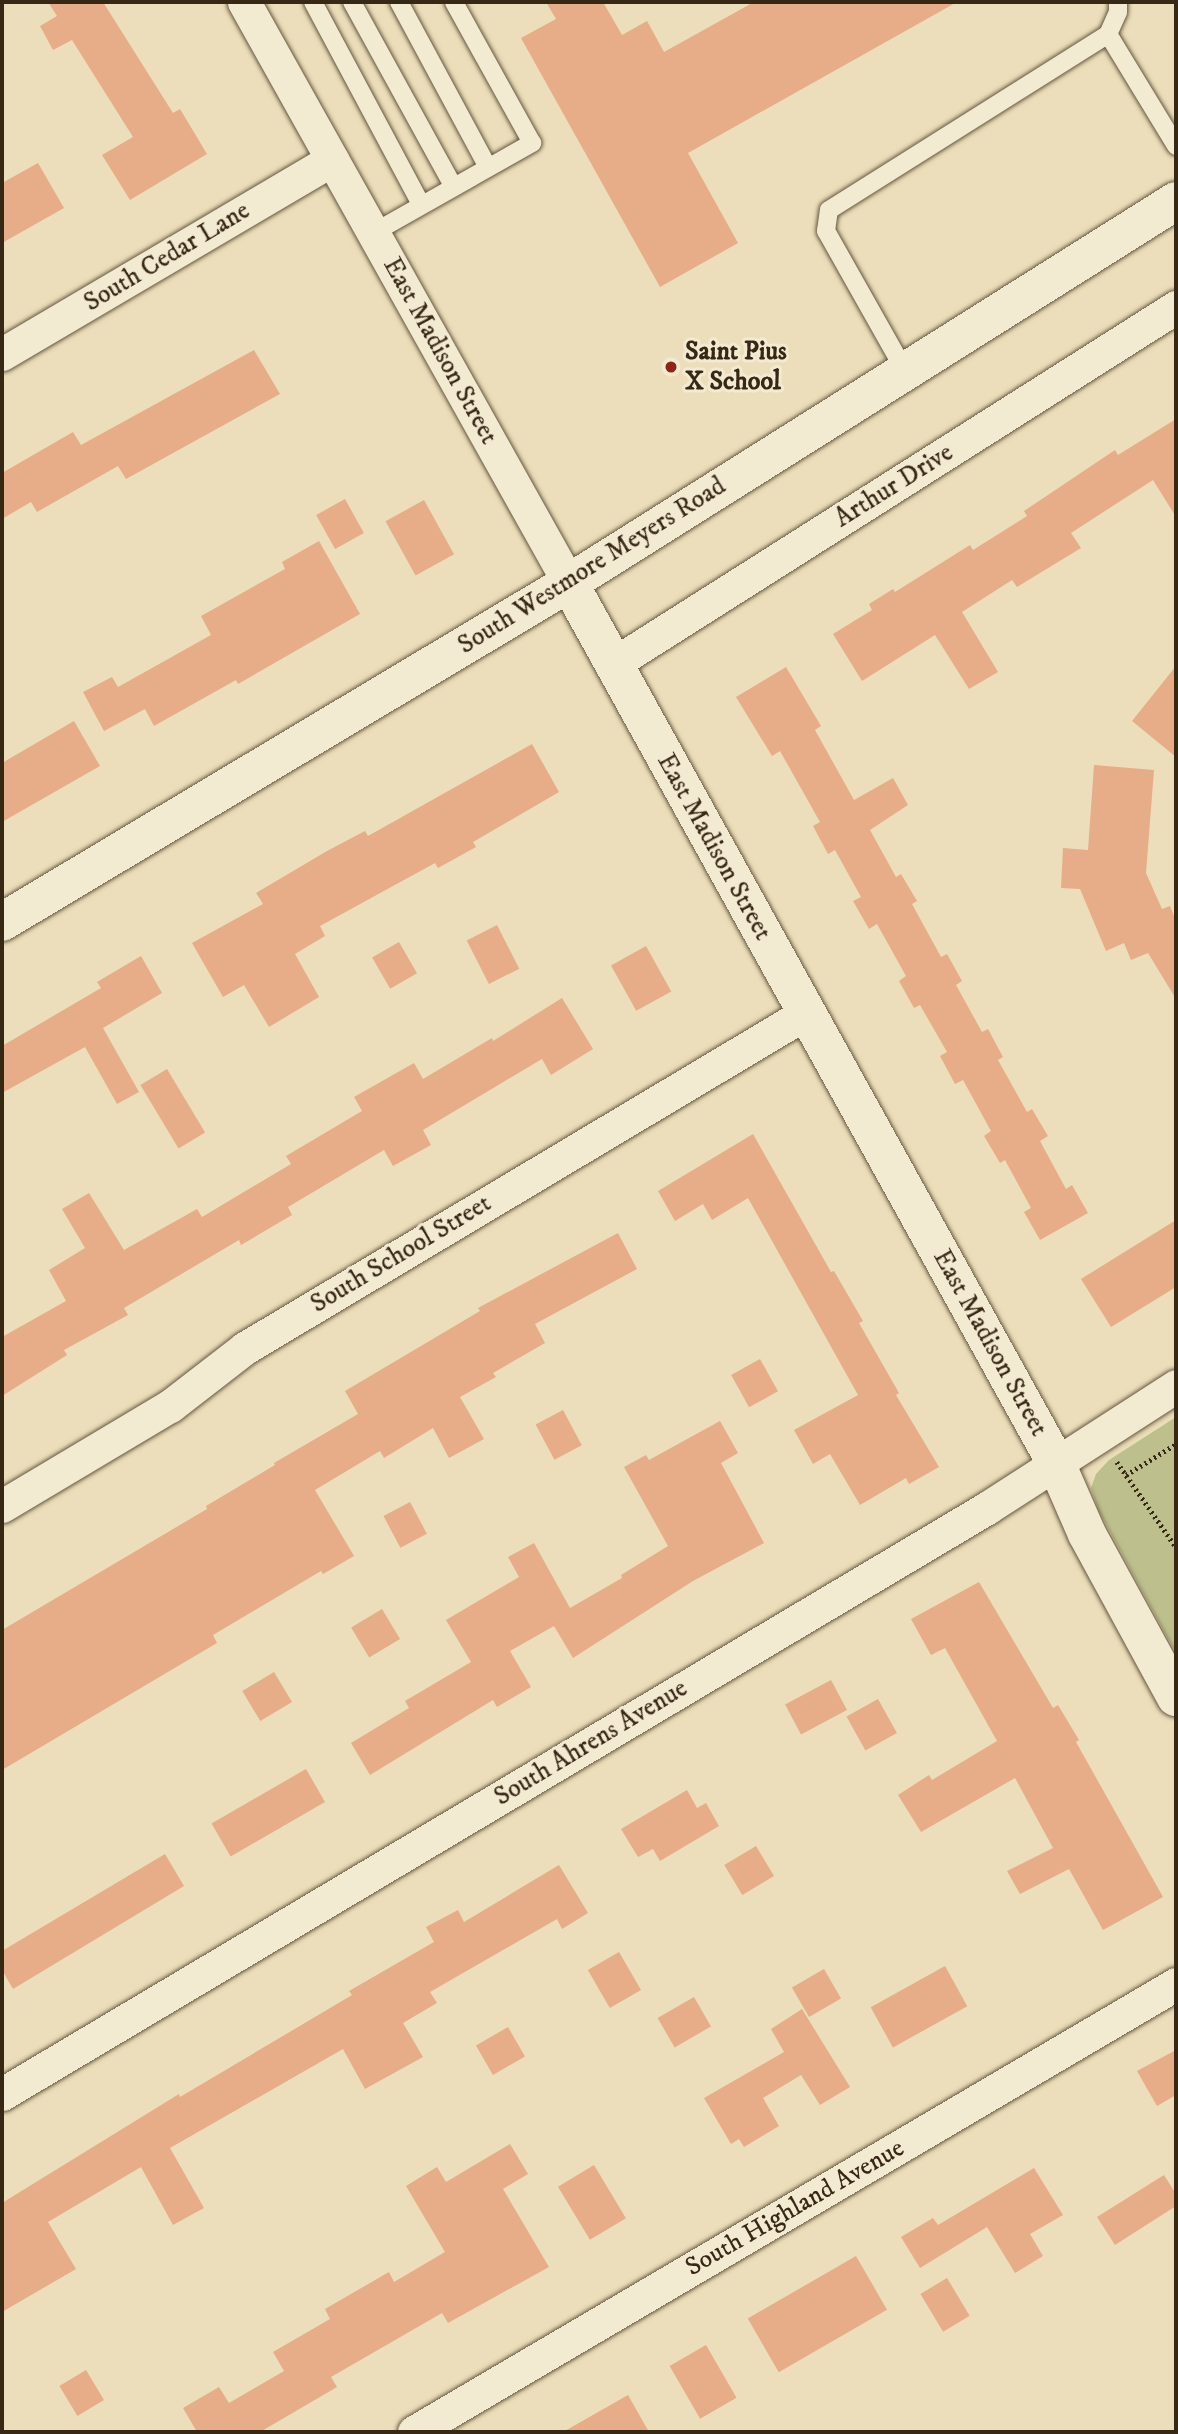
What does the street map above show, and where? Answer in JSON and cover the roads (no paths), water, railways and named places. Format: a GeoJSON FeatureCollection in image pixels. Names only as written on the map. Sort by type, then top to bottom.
{"type":"FeatureCollection","features":[{"type":"Feature","properties":{"kind":"street","name":"East Madison Street"},"geometry":{"type":"LineString","coordinates":[[244,2],[1056,1463],[1087,1534],[1176,1697]]}},
{"type":"Feature","properties":{"kind":"street","name":"South Cedar Lane"},"geometry":{"type":"LineString","coordinates":[[2,354],[332,160]]}},
{"type":"Feature","properties":{"kind":"street","name":"South Westmore Meyers Road"},"geometry":{"type":"LineString","coordinates":[[2,922],[569,583],[1176,201]]}},
{"type":"Feature","properties":{"kind":"street","name":"Arthur Drive"},"geometry":{"type":"LineString","coordinates":[[612,664],[1176,307]]}},
{"type":"Feature","properties":{"kind":"street","name":"South School Street"},"geometry":{"type":"LineString","coordinates":[[2,1506],[170,1406],[256,1342],[806,1013]]}},
{"type":"Feature","properties":{"kind":"street","name":"South Ahrens Avenue"},"geometry":{"type":"LineString","coordinates":[[2,2094],[987,1508],[1176,1386]]}},
{"type":"Feature","properties":{"kind":"street","name":"South Highland Avenue"},"geometry":{"type":"LineString","coordinates":[[414,2432],[1176,1984]]}},
{"type":"Feature","properties":{"kind":"lane"},"geometry":{"type":"LineString","coordinates":[[313,2],[421,204]]}},
{"type":"Feature","properties":{"kind":"lane"},"geometry":{"type":"LineString","coordinates":[[352,2],[453,186]]}},
{"type":"Feature","properties":{"kind":"lane"},"geometry":{"type":"LineString","coordinates":[[399,2],[488,167]]}},
{"type":"Feature","properties":{"kind":"lane"},"geometry":{"type":"LineString","coordinates":[[373,233],[532,143],[454,2]]}},
{"type":"Feature","properties":{"kind":"lane"},"geometry":{"type":"LineString","coordinates":[[905,371],[825,232],[829,210],[1108,34],[1118,12],[1118,2]]}},
{"type":"Feature","properties":{"kind":"lane"},"geometry":{"type":"LineString","coordinates":[[1108,34],[1176,146]]}},
{"type":"Feature","properties":{"kind":"place","name":"Saint Pius X School"},"geometry":{"type":"Point","coordinates":[671,367]}}]}
